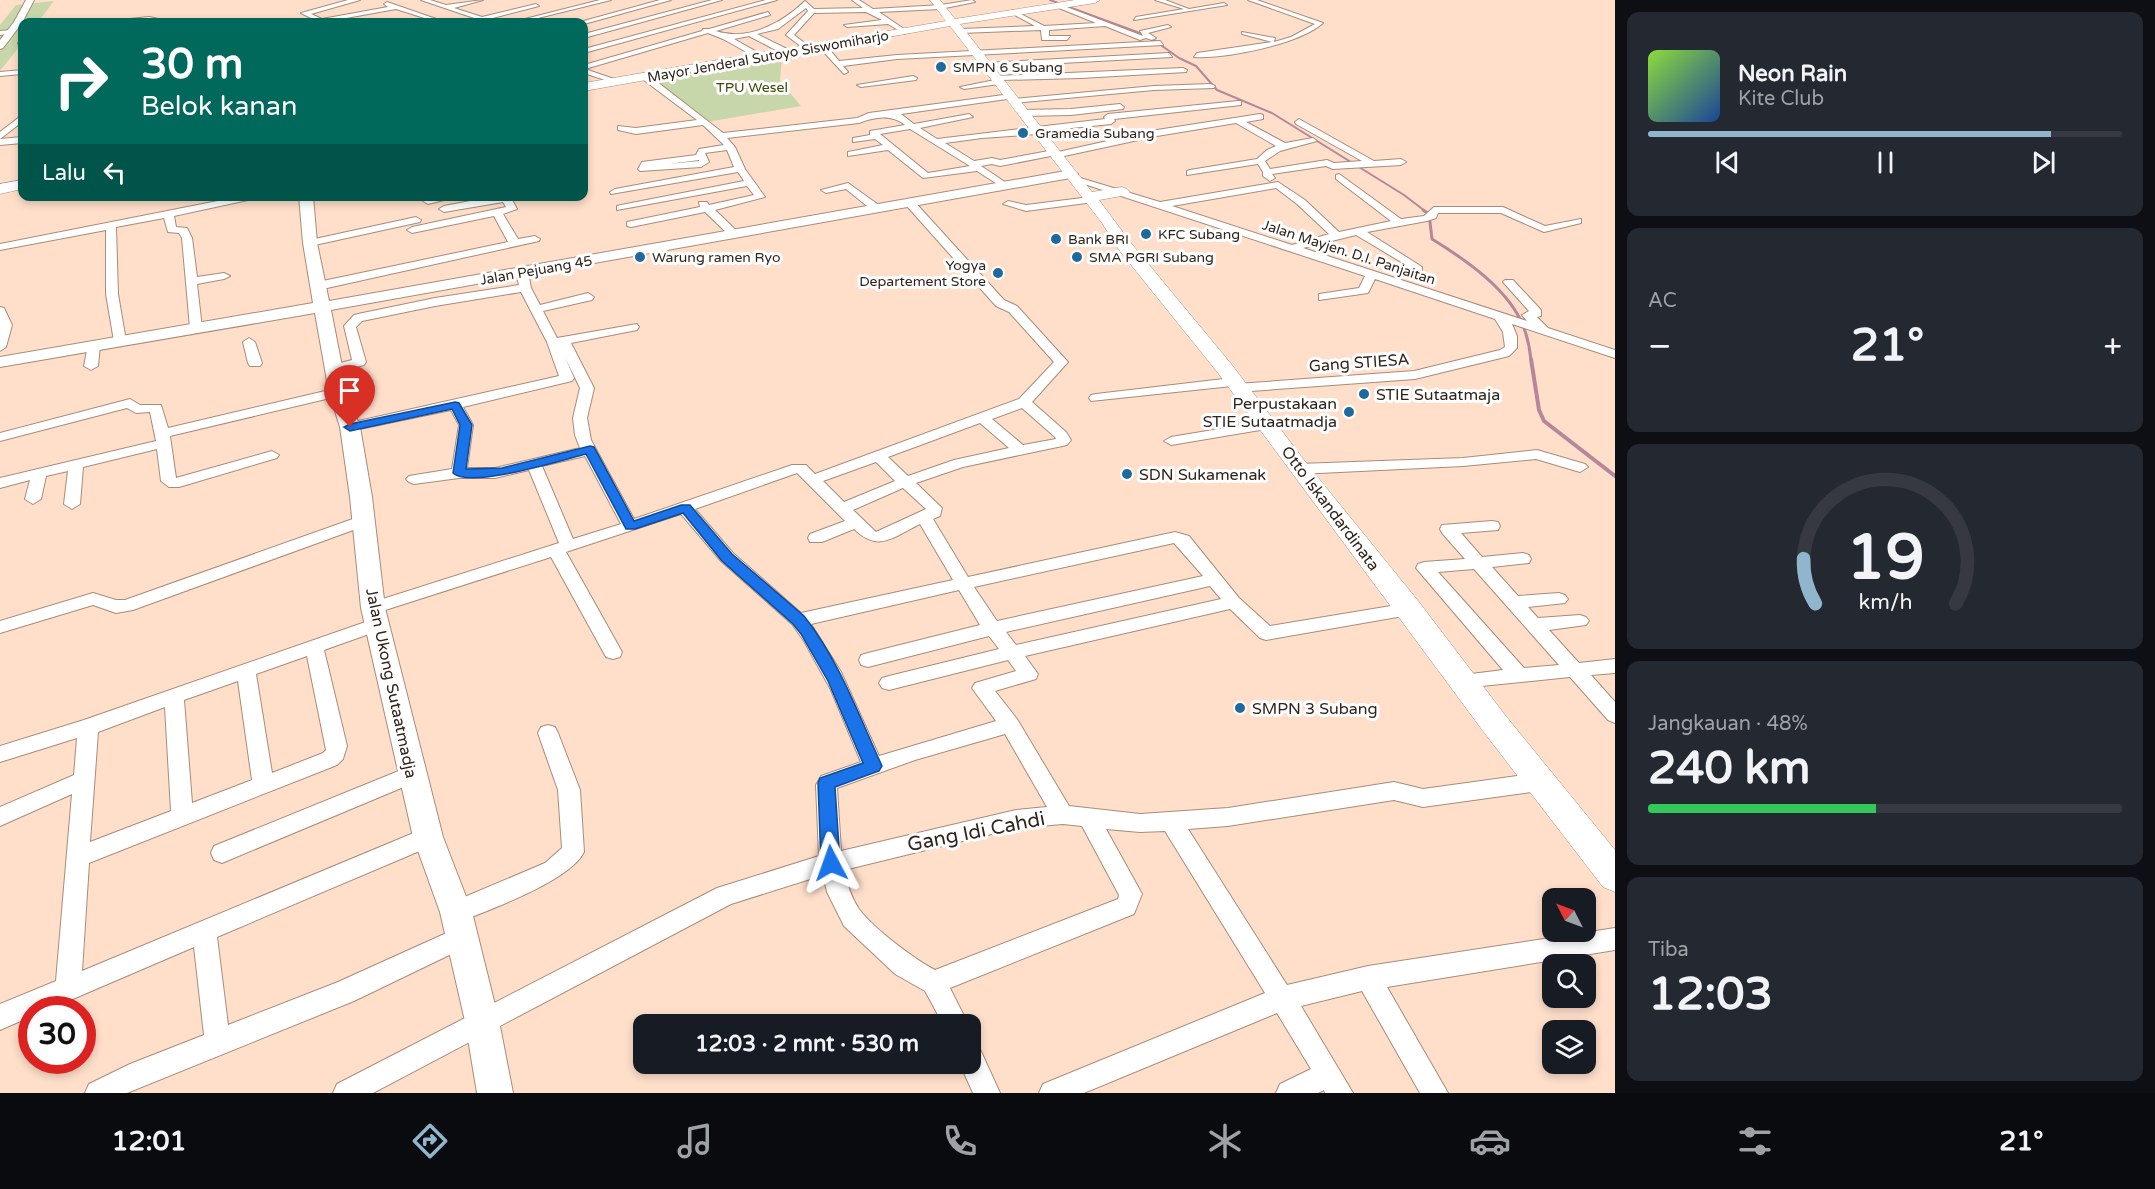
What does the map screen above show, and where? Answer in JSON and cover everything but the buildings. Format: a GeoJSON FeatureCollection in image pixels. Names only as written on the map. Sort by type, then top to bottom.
{"type":"FeatureCollection","features":[{"type":"Feature","properties":{"kind":"main road","name":"Mayor Jenderal Sutoyo Siswomiharjo"},"geometry":{"type":"LineString","coordinates":[[588,86],[905,32],[956,27],[1013,12],[1095,0]]}},
{"type":"Feature","properties":{"kind":"main road","name":"Otto Iskandardinata"},"geometry":{"type":"LineString","coordinates":[[938,4],[1108,220],[1125,246],[1218,361],[1539,782],[1615,876]]}},
{"type":"Feature","properties":{"kind":"main road"},"geometry":{"type":"LineString","coordinates":[[0,189],[18,186]]}},
{"type":"Feature","properties":{"kind":"main road"},"geometry":{"type":"LineString","coordinates":[[1082,189],[1122,192]]}},
{"type":"Feature","properties":{"kind":"street"},"geometry":{"type":"LineString","coordinates":[[19,18],[30,0]]}},
{"type":"Feature","properties":{"kind":"street"},"geometry":{"type":"LineString","coordinates":[[27,18],[36,0]]}},
{"type":"Feature","properties":{"kind":"street"},"geometry":{"type":"LineString","coordinates":[[311,18],[303,13],[322,6],[357,0]]}},
{"type":"Feature","properties":{"kind":"street"},"geometry":{"type":"LineString","coordinates":[[374,0],[430,18]]}},
{"type":"Feature","properties":{"kind":"street"},"geometry":{"type":"LineString","coordinates":[[429,0],[446,8],[481,18],[542,4]]}},
{"type":"Feature","properties":{"kind":"street"},"geometry":{"type":"LineString","coordinates":[[417,14],[480,0]]}},
{"type":"Feature","properties":{"kind":"street"},"geometry":{"type":"LineString","coordinates":[[511,3],[524,0],[542,4],[560,12]]}},
{"type":"Feature","properties":{"kind":"street"},"geometry":{"type":"LineString","coordinates":[[534,18],[608,0]]}},
{"type":"Feature","properties":{"kind":"street"},"geometry":{"type":"LineString","coordinates":[[638,0],[697,18]]}},
{"type":"Feature","properties":{"kind":"street"},"geometry":{"type":"LineString","coordinates":[[588,21],[668,0]]}},
{"type":"Feature","properties":{"kind":"street"},"geometry":{"type":"LineString","coordinates":[[588,35],[719,0]]}},
{"type":"Feature","properties":{"kind":"street"},"geometry":{"type":"LineString","coordinates":[[588,50],[697,18],[774,0]]}},
{"type":"Feature","properties":{"kind":"street"},"geometry":{"type":"LineString","coordinates":[[796,0],[807,4],[812,11]]}},
{"type":"Feature","properties":{"kind":"street"},"geometry":{"type":"LineString","coordinates":[[855,0],[868,11],[905,32]]}},
{"type":"Feature","properties":{"kind":"street"},"geometry":{"type":"LineString","coordinates":[[1158,0],[1193,10]]}},
{"type":"Feature","properties":{"kind":"street"},"geometry":{"type":"LineString","coordinates":[[1197,55],[1281,42],[1310,31],[1320,23],[1251,0]]}},
{"type":"Feature","properties":{"kind":"street"},"geometry":{"type":"LineString","coordinates":[[807,49],[790,35],[812,11],[868,11],[972,2]]}},
{"type":"Feature","properties":{"kind":"street"},"geometry":{"type":"LineString","coordinates":[[725,37],[751,34],[777,27],[807,4]]}},
{"type":"Feature","properties":{"kind":"street"},"geometry":{"type":"LineString","coordinates":[[1054,5],[1146,37]]}},
{"type":"Feature","properties":{"kind":"street"},"geometry":{"type":"LineString","coordinates":[[1054,5],[1088,26]]}},
{"type":"Feature","properties":{"kind":"street"},"geometry":{"type":"LineString","coordinates":[[936,142],[977,136],[1012,99],[1081,76],[1184,68],[1146,37],[1054,5]]}},
{"type":"Feature","properties":{"kind":"street"},"geometry":{"type":"LineString","coordinates":[[1136,19],[1224,5]]}},
{"type":"Feature","properties":{"kind":"street"},"geometry":{"type":"LineString","coordinates":[[322,6],[348,16]]}},
{"type":"Feature","properties":{"kind":"street"},"geometry":{"type":"LineString","coordinates":[[338,18],[396,7]]}},
{"type":"Feature","properties":{"kind":"street"},"geometry":{"type":"LineString","coordinates":[[1280,10],[1303,8]]}},
{"type":"Feature","properties":{"kind":"street"},"geometry":{"type":"LineString","coordinates":[[465,13],[476,11]]}},
{"type":"Feature","properties":{"kind":"street"},"geometry":{"type":"LineString","coordinates":[[1013,12],[1043,28],[1046,31],[1044,37],[1047,38]]}},
{"type":"Feature","properties":{"kind":"street"},"geometry":{"type":"LineString","coordinates":[[588,68],[768,14]]}},
{"type":"Feature","properties":{"kind":"street"},"geometry":{"type":"LineString","coordinates":[[0,46],[18,20]]}},
{"type":"Feature","properties":{"kind":"street"},"geometry":{"type":"LineString","coordinates":[[860,40],[844,23],[887,22]]}},
{"type":"Feature","properties":{"kind":"street"},"geometry":{"type":"LineString","coordinates":[[681,24],[725,37],[762,57]]}},
{"type":"Feature","properties":{"kind":"street"},"geometry":{"type":"LineString","coordinates":[[956,27],[1043,28],[1107,24]]}},
{"type":"Feature","properties":{"kind":"street"},"geometry":{"type":"LineString","coordinates":[[861,84],[977,53],[1047,49],[1146,37],[1168,27]]}},
{"type":"Feature","properties":{"kind":"street"},"geometry":{"type":"LineString","coordinates":[[1290,27],[1310,31]]}},
{"type":"Feature","properties":{"kind":"street"},"geometry":{"type":"LineString","coordinates":[[1265,38],[1300,29]]}},
{"type":"Feature","properties":{"kind":"street"},"geometry":{"type":"LineString","coordinates":[[607,30],[633,38]]}},
{"type":"Feature","properties":{"kind":"street"},"geometry":{"type":"LineString","coordinates":[[0,33],[11,32]]}},
{"type":"Feature","properties":{"kind":"street"},"geometry":{"type":"LineString","coordinates":[[0,55],[18,32]]}},
{"type":"Feature","properties":{"kind":"street"},"geometry":{"type":"LineString","coordinates":[[1244,33],[1281,42]]}},
{"type":"Feature","properties":{"kind":"street"},"geometry":{"type":"LineString","coordinates":[[751,34],[788,53]]}},
{"type":"Feature","properties":{"kind":"street"},"geometry":{"type":"LineString","coordinates":[[1111,35],[1146,37]]}},
{"type":"Feature","properties":{"kind":"street"},"geometry":{"type":"LineString","coordinates":[[1047,49],[1042,42],[1047,38],[1074,37]]}},
{"type":"Feature","properties":{"kind":"street"},"geometry":{"type":"LineString","coordinates":[[644,42],[659,46]]}},
{"type":"Feature","properties":{"kind":"street"},"geometry":{"type":"LineString","coordinates":[[823,47],[844,72]]}},
{"type":"Feature","properties":{"kind":"street"},"geometry":{"type":"LineString","coordinates":[[1012,99],[1168,55]]}},
{"type":"Feature","properties":{"kind":"street"},"geometry":{"type":"LineString","coordinates":[[837,63],[908,71]]}},
{"type":"Feature","properties":{"kind":"street"},"geometry":{"type":"LineString","coordinates":[[588,71],[614,82]]}},
{"type":"Feature","properties":{"kind":"street"},"geometry":{"type":"LineString","coordinates":[[0,74],[18,72]]}},
{"type":"Feature","properties":{"kind":"street"},"geometry":{"type":"LineString","coordinates":[[631,224],[760,197],[748,183],[730,147],[720,133],[644,76]]}},
{"type":"Feature","properties":{"kind":"street"},"geometry":{"type":"LineString","coordinates":[[1146,81],[1154,88]]}},
{"type":"Feature","properties":{"kind":"street"},"geometry":{"type":"LineString","coordinates":[[964,87],[1111,121],[1108,117],[1238,103]]}},
{"type":"Feature","properties":{"kind":"street"},"geometry":{"type":"LineString","coordinates":[[720,133],[859,120],[869,116],[1012,99],[1154,88],[1211,92],[1221,105]]}},
{"type":"Feature","properties":{"kind":"street"},"geometry":{"type":"LineString","coordinates":[[1012,99],[1078,112],[1186,99]]}},
{"type":"Feature","properties":{"kind":"street"},"geometry":{"type":"LineString","coordinates":[[879,105],[1005,186]]}},
{"type":"Feature","properties":{"kind":"street"},"geometry":{"type":"LineString","coordinates":[[969,117],[873,133],[928,177],[992,161],[1000,163],[1157,133],[1260,117]]}},
{"type":"Feature","properties":{"kind":"street"},"geometry":{"type":"LineString","coordinates":[[1238,121],[1286,147]]}},
{"type":"Feature","properties":{"kind":"street"},"geometry":{"type":"LineString","coordinates":[[621,128],[636,131],[704,122]]}},
{"type":"Feature","properties":{"kind":"street"},"geometry":{"type":"LineString","coordinates":[[1299,122],[1372,164]]}},
{"type":"Feature","properties":{"kind":"street"},"geometry":{"type":"LineString","coordinates":[[0,136],[18,124]]}},
{"type":"Feature","properties":{"kind":"street"},"geometry":{"type":"LineString","coordinates":[[856,140],[876,136]]}},
{"type":"Feature","properties":{"kind":"street"},"geometry":{"type":"LineString","coordinates":[[0,142],[18,140]]}},
{"type":"Feature","properties":{"kind":"street"},"geometry":{"type":"LineString","coordinates":[[1190,173],[1260,161],[1268,152],[1313,141]]}},
{"type":"Feature","properties":{"kind":"street"},"geometry":{"type":"LineString","coordinates":[[702,158],[645,164],[644,169],[701,164],[704,162],[700,153],[705,150],[730,147]]}},
{"type":"Feature","properties":{"kind":"street"},"geometry":{"type":"LineString","coordinates":[[850,154],[888,147]]}},
{"type":"Feature","properties":{"kind":"street"},"geometry":{"type":"LineString","coordinates":[[1260,161],[1268,172],[1266,174],[1301,202],[1337,236]]}},
{"type":"Feature","properties":{"kind":"street"},"geometry":{"type":"LineString","coordinates":[[1268,172],[1327,163],[1333,166],[1401,162]]}},
{"type":"Feature","properties":{"kind":"street"},"geometry":{"type":"LineString","coordinates":[[615,192],[740,170]]}},
{"type":"Feature","properties":{"kind":"street"},"geometry":{"type":"LineString","coordinates":[[1339,177],[1399,222]]}},
{"type":"Feature","properties":{"kind":"street"},"geometry":{"type":"LineString","coordinates":[[679,180],[734,234]]}},
{"type":"Feature","properties":{"kind":"street"},"geometry":{"type":"LineString","coordinates":[[621,208],[748,183]]}},
{"type":"Feature","properties":{"kind":"street"},"geometry":{"type":"LineString","coordinates":[[1160,205],[1278,185]]}},
{"type":"Feature","properties":{"kind":"street"},"geometry":{"type":"LineString","coordinates":[[826,190],[848,186],[876,208]]}},
{"type":"Feature","properties":{"kind":"street","name":"Jalan Pejuang 45"},"geometry":{"type":"LineString","coordinates":[[0,357],[42,354],[196,328],[246,332],[322,306],[435,294],[524,280],[734,234],[1005,186],[1082,189]]}},
{"type":"Feature","properties":{"kind":"street"},"geometry":{"type":"LineString","coordinates":[[1082,189],[1026,208],[1008,204],[1082,189]]}},
{"type":"Feature","properties":{"kind":"street","name":"Jalan Mayjen. D.I. Panjaitan"},"geometry":{"type":"LineString","coordinates":[[1082,189],[1122,192],[1371,276],[1615,354]]}},
{"type":"Feature","properties":{"kind":"street"},"geometry":{"type":"LineString","coordinates":[[0,247],[237,201]]}},
{"type":"Feature","properties":{"kind":"street","name":"Jalan Ukong Sutaatmadja"},"geometry":{"type":"LineString","coordinates":[[306,201],[310,243],[336,380],[350,427],[375,616],[411,775],[428,837],[459,925],[482,1021],[495,1093]]}},
{"type":"Feature","properties":{"kind":"street"},"geometry":{"type":"LineString","coordinates":[[444,209],[485,201]]}},
{"type":"Feature","properties":{"kind":"street"},"geometry":{"type":"LineString","coordinates":[[310,243],[496,213],[512,209],[507,201]]}},
{"type":"Feature","properties":{"kind":"street"},"geometry":{"type":"LineString","coordinates":[[813,480],[1024,402],[1061,362],[1012,309],[1000,303],[909,202]]}},
{"type":"Feature","properties":{"kind":"street"},"geometry":{"type":"LineString","coordinates":[[1290,249],[1399,222],[1426,219],[1434,210],[1503,210],[1544,229],[1577,221]]}},
{"type":"Feature","properties":{"kind":"street"},"geometry":{"type":"LineString","coordinates":[[496,213],[504,222],[514,243]]}},
{"type":"Feature","properties":{"kind":"street"},"geometry":{"type":"LineString","coordinates":[[168,215],[172,230],[183,230],[187,238],[196,328]]}},
{"type":"Feature","properties":{"kind":"street"},"geometry":{"type":"LineString","coordinates":[[111,226],[112,294],[120,341]]}},
{"type":"Feature","properties":{"kind":"street"},"geometry":{"type":"LineString","coordinates":[[26,251],[84,239],[87,231]]}},
{"type":"Feature","properties":{"kind":"street"},"geometry":{"type":"LineString","coordinates":[[1359,232],[1418,269]]}},
{"type":"Feature","properties":{"kind":"street"},"geometry":{"type":"LineString","coordinates":[[318,286],[535,239]]}},
{"type":"Feature","properties":{"kind":"street"},"geometry":{"type":"LineString","coordinates":[[192,281],[224,276]]}},
{"type":"Feature","properties":{"kind":"street"},"geometry":{"type":"LineString","coordinates":[[1323,297],[1364,291],[1371,276]]}},
{"type":"Feature","properties":{"kind":"street"},"geometry":{"type":"LineString","coordinates":[[524,280],[536,309],[559,341],[587,388],[588,394],[581,408],[582,440],[590,450],[630,526]]}},
{"type":"Feature","properties":{"kind":"street"},"geometry":{"type":"LineString","coordinates":[[1509,282],[1537,313],[1528,315],[1540,330]]}},
{"type":"Feature","properties":{"kind":"street"},"geometry":{"type":"LineString","coordinates":[[0,483],[163,439],[336,380],[359,362],[350,326],[354,321],[435,294]]}},
{"type":"Feature","properties":{"kind":"street"},"geometry":{"type":"LineString","coordinates":[[536,309],[588,297]]}},
{"type":"Feature","properties":{"kind":"street"},"geometry":{"type":"LineString","coordinates":[[0,311],[6,325],[0,357]]}},
{"type":"Feature","properties":{"kind":"street","name":"Gang STIESA"},"geometry":{"type":"LineString","coordinates":[[1096,398],[1235,385],[1404,376],[1504,353],[1511,348],[1509,327],[1505,319]]}},
{"type":"Feature","properties":{"kind":"street"},"geometry":{"type":"LineString","coordinates":[[559,341],[633,327]]}},
{"type":"Feature","properties":{"kind":"street"},"geometry":{"type":"LineString","coordinates":[[246,332],[255,363]]}},
{"type":"Feature","properties":{"kind":"street"},"geometry":{"type":"LineString","coordinates":[[350,427],[567,378],[559,341]]}},
{"type":"Feature","properties":{"kind":"street"},"geometry":{"type":"LineString","coordinates":[[91,366],[94,345]]}},
{"type":"Feature","properties":{"kind":"street"},"geometry":{"type":"LineString","coordinates":[[0,437],[130,402],[136,409],[156,408],[169,482],[174,484],[272,455]]}},
{"type":"Feature","properties":{"kind":"street"},"geometry":{"type":"LineString","coordinates":[[842,509],[905,482],[959,463],[1058,444],[1064,440],[1024,402]]}},
{"type":"Feature","properties":{"kind":"street"},"geometry":{"type":"LineString","coordinates":[[455,405],[466,425],[459,473]]}},
{"type":"Feature","properties":{"kind":"street"},"geometry":{"type":"LineString","coordinates":[[982,417],[1021,451]]}},
{"type":"Feature","properties":{"kind":"street"},"geometry":{"type":"LineString","coordinates":[[1171,441],[1267,425]]}},
{"type":"Feature","properties":{"kind":"street"},"geometry":{"type":"LineString","coordinates":[[414,479],[459,473],[495,473],[590,450]]}},
{"type":"Feature","properties":{"kind":"street"},"geometry":{"type":"LineString","coordinates":[[1299,469],[1463,462],[1537,454],[1580,467]]}},
{"type":"Feature","properties":{"kind":"street"},"geometry":{"type":"LineString","coordinates":[[0,754],[174,697],[314,646],[375,616],[562,548],[797,468],[801,468],[855,523],[874,538],[934,512],[934,508],[878,456]]}},
{"type":"Feature","properties":{"kind":"street"},"geometry":{"type":"LineString","coordinates":[[72,504],[75,464]]}},
{"type":"Feature","properties":{"kind":"street"},"geometry":{"type":"LineString","coordinates":[[534,464],[562,548],[613,652]]}},
{"type":"Feature","properties":{"kind":"street"},"geometry":{"type":"LineString","coordinates":[[33,499],[40,472]]}},
{"type":"Feature","properties":{"kind":"street"},"geometry":{"type":"LineString","coordinates":[[685,508],[727,557],[798,620],[807,631],[835,681],[873,766]]}},
{"type":"Feature","properties":{"kind":"street"},"geometry":{"type":"LineString","coordinates":[[924,518],[963,584],[993,628],[1029,674],[982,688],[1010,725],[1064,815]]}},
{"type":"Feature","properties":{"kind":"street"},"geometry":{"type":"LineString","coordinates":[[0,627],[93,599],[101,600],[115,608],[126,606],[364,520]]}},
{"type":"Feature","properties":{"kind":"street"},"geometry":{"type":"LineString","coordinates":[[816,538],[855,523]]}},
{"type":"Feature","properties":{"kind":"street"},"geometry":{"type":"LineString","coordinates":[[1492,526],[1448,529],[1615,715]]}},
{"type":"Feature","properties":{"kind":"street"},"geometry":{"type":"LineString","coordinates":[[798,620],[1175,537],[1184,540],[1233,602],[1266,633],[1409,609]]}},
{"type":"Feature","properties":{"kind":"street"},"geometry":{"type":"LineString","coordinates":[[1519,675],[1424,568],[1523,559]]}},
{"type":"Feature","properties":{"kind":"street"},"geometry":{"type":"LineString","coordinates":[[868,660],[993,628],[1214,579]]}},
{"type":"Feature","properties":{"kind":"street"},"geometry":{"type":"LineString","coordinates":[[1514,602],[1559,598]]}},
{"type":"Feature","properties":{"kind":"street"},"geometry":{"type":"LineString","coordinates":[[889,683],[1233,602]]}},
{"type":"Feature","properties":{"kind":"street"},"geometry":{"type":"LineString","coordinates":[[1535,625],[1580,621]]}},
{"type":"Feature","properties":{"kind":"street"},"geometry":{"type":"LineString","coordinates":[[80,855],[330,759],[336,753],[337,746],[314,646]]}},
{"type":"Feature","properties":{"kind":"street"},"geometry":{"type":"LineString","coordinates":[[1462,681],[1615,666]]}},
{"type":"Feature","properties":{"kind":"street"},"geometry":{"type":"LineString","coordinates":[[246,671],[263,784]]}},
{"type":"Feature","properties":{"kind":"street"},"geometry":{"type":"LineString","coordinates":[[174,697],[182,816]]}},
{"type":"Feature","properties":{"kind":"street"},"geometry":{"type":"LineString","coordinates":[[951,1014],[934,983],[904,966],[852,918],[838,892],[831,863],[826,783],[915,752],[1010,725]]}},
{"type":"Feature","properties":{"kind":"street"},"geometry":{"type":"LineString","coordinates":[[68,988],[80,855],[88,727]]}},
{"type":"Feature","properties":{"kind":"street"},"geometry":{"type":"LineString","coordinates":[[98,1093],[138,1073],[345,992],[553,870],[573,852],[569,790],[548,733]]}},
{"type":"Feature","properties":{"kind":"street"},"geometry":{"type":"LineString","coordinates":[[222,853],[411,775]]}},
{"type":"Feature","properties":{"kind":"street"},"geometry":{"type":"LineString","coordinates":[[0,817],[85,779]]}},
{"type":"Feature","properties":{"kind":"street","name":"Gang Idi Cahdi"},"geometry":{"type":"LineString","coordinates":[[346,1093],[725,895],[831,863],[1016,819],[1064,815],[1140,823],[1228,817],[1394,791],[1424,798],[1539,782]]}},
{"type":"Feature","properties":{"kind":"street"},"geometry":{"type":"LineString","coordinates":[[934,983],[1126,906],[1131,894],[1088,817]]}},
{"type":"Feature","properties":{"kind":"street"},"geometry":{"type":"LineString","coordinates":[[1170,820],[1335,1084],[1289,1093]]}},
{"type":"Feature","properties":{"kind":"street"},"geometry":{"type":"LineString","coordinates":[[0,1017],[428,837]]}},
{"type":"Feature","properties":{"kind":"street"},"geometry":{"type":"LineString","coordinates":[[204,931],[218,1042]]}},
{"type":"Feature","properties":{"kind":"street"},"geometry":{"type":"LineString","coordinates":[[1052,1093],[1283,998],[1368,978],[1615,939]]}},
{"type":"Feature","properties":{"kind":"street"},"geometry":{"type":"LineString","coordinates":[[1368,978],[1435,1093]]}},
{"type":"Feature","properties":{"kind":"street"},"geometry":{"type":"LineString","coordinates":[[978,1074],[987,1093]]}},
{"type":"Feature","properties":{"kind":"green space"},"geometry":{"type":"Polygon","coordinates":[[[54,1],[41,18],[18,18],[18,48],[0,71],[0,25],[16,5],[54,1]]]}},
{"type":"Feature","properties":{"kind":"green space","name":"TPU Wesel"},"geometry":{"type":"Polygon","coordinates":[[[782,55],[780,81],[801,106],[707,122],[649,79],[782,55]]]}},
{"type":"Feature","properties":{"kind":"waterway"},"geometry":{"type":"LineString","coordinates":[[1050,0],[1148,36],[1179,58],[1196,66],[1217,90],[1272,113],[1404,195],[1425,211]]}},
{"type":"Feature","properties":{"kind":"waterway"},"geometry":{"type":"LineString","coordinates":[[1423,210],[1429,214],[1432,239],[1486,277],[1508,301],[1524,328],[1531,360]]}},
{"type":"Feature","properties":{"kind":"waterway"},"geometry":{"type":"LineString","coordinates":[[1531,359],[1539,410],[1544,421],[1615,476]]}},
{"type":"Feature","properties":{"kind":"place","name":"SMPN 6 Subang"},"geometry":{"type":"Point","coordinates":[941,67]}},
{"type":"Feature","properties":{"kind":"place","name":"Gramedia Subang"},"geometry":{"type":"Point","coordinates":[1023,133]}},
{"type":"Feature","properties":{"kind":"place","name":"KFC Subang"},"geometry":{"type":"Point","coordinates":[1146,234]}},
{"type":"Feature","properties":{"kind":"place","name":"Bank BRI"},"geometry":{"type":"Point","coordinates":[1056,239]}},
{"type":"Feature","properties":{"kind":"place","name":"Warung ramen Ryo"},"geometry":{"type":"Point","coordinates":[640,257]}},
{"type":"Feature","properties":{"kind":"place","name":"SMA PGRI Subang"},"geometry":{"type":"Point","coordinates":[1077,257]}},
{"type":"Feature","properties":{"kind":"place","name":"Yogya Departement Store"},"geometry":{"type":"Point","coordinates":[998,273]}},
{"type":"Feature","properties":{"kind":"place","name":"STIE Sutaatmaja"},"geometry":{"type":"Point","coordinates":[1364,394]}},
{"type":"Feature","properties":{"kind":"place","name":"Perpustakaan STIE Sutaatmadja"},"geometry":{"type":"Point","coordinates":[1349,412]}},
{"type":"Feature","properties":{"kind":"place","name":"SDN Sukamenak"},"geometry":{"type":"Point","coordinates":[1127,474]}},
{"type":"Feature","properties":{"kind":"place","name":"SMPN 3 Subang"},"geometry":{"type":"Point","coordinates":[1240,708]}},
{"type":"Feature","properties":{"kind":"route"},"geometry":{"type":"LineString","coordinates":[[350,427],[455,405],[466,425],[459,473],[502,472],[590,450],[630,526],[685,508],[727,557],[798,620],[807,631],[835,681],[873,766],[826,783],[831,863]]}}]}
